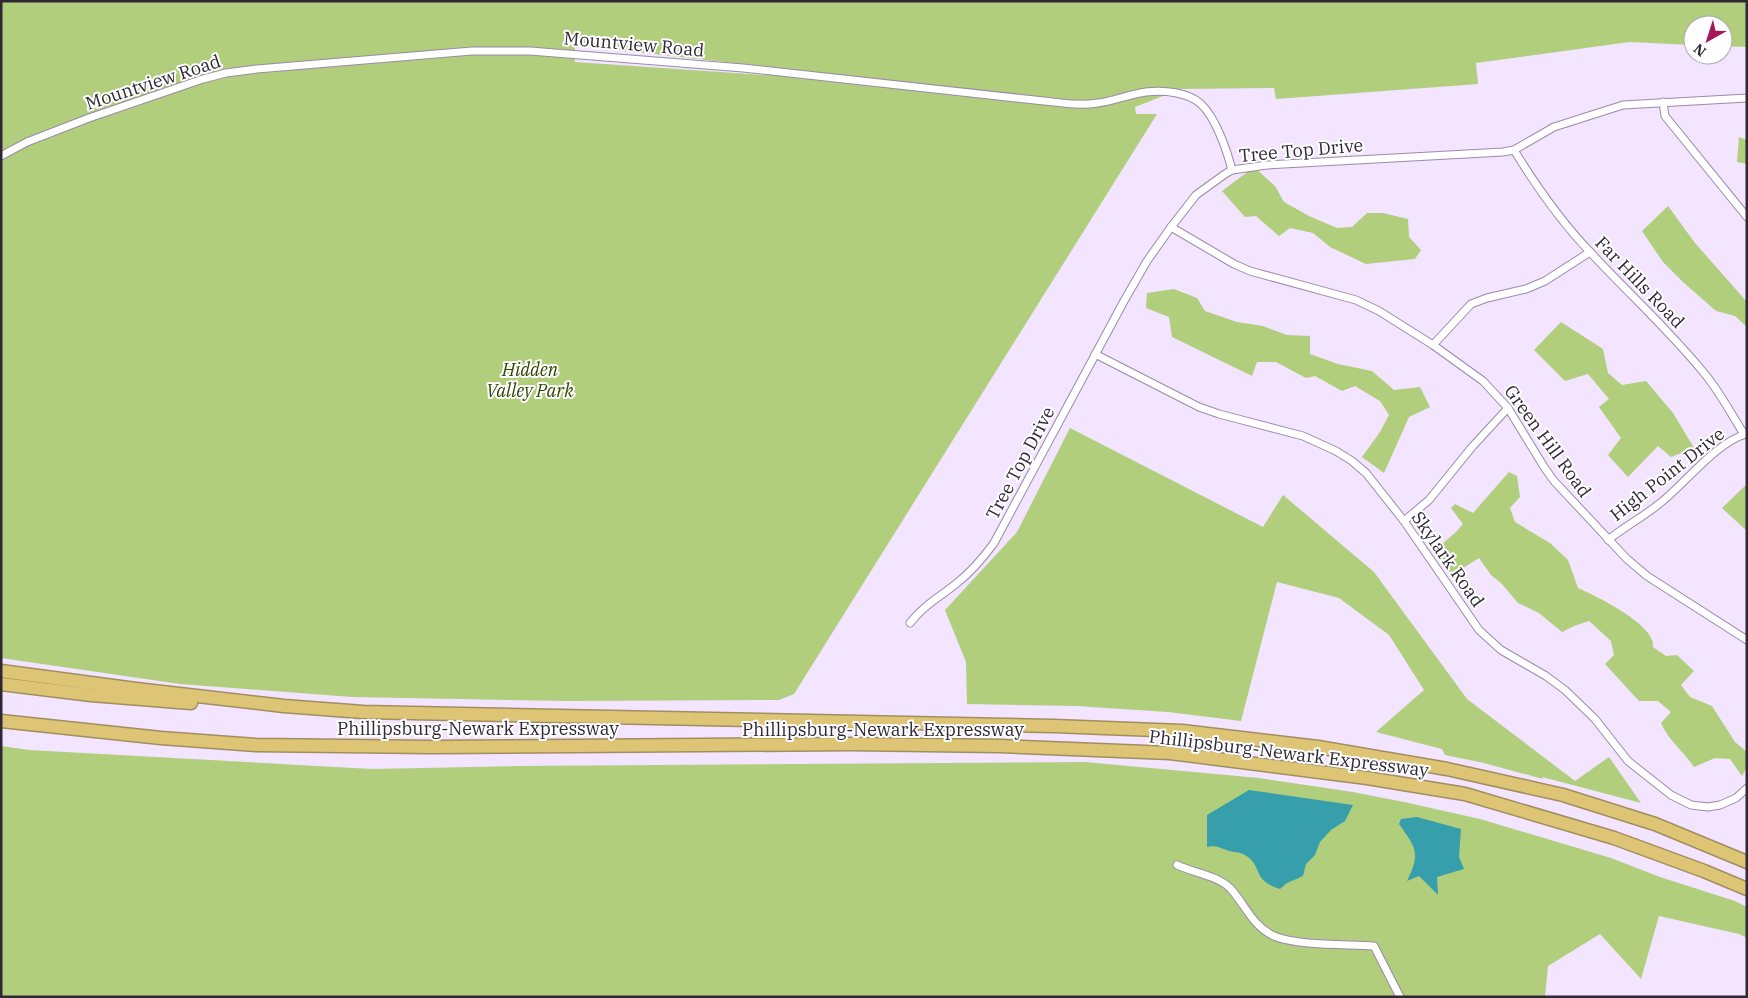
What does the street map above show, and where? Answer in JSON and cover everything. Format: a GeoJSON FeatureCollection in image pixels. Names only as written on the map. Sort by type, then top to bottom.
{"type":"FeatureCollection","features":[{"type":"Feature","properties":{"kind":"highway","name":"Phillipsburg-Newark Expressway"},"geometry":{"type":"LineString","coordinates":[[1,671],[100,685],[284,706],[363,712],[1035,726],[1182,731],[1318,748],[1438,767],[1563,795],[1655,824],[1747,862]]}},
{"type":"Feature","properties":{"kind":"highway","name":"Phillipsburg-Newark Expressway"},"geometry":{"type":"LineString","coordinates":[[1,684],[91,695],[222,706],[284,706]]}},
{"type":"Feature","properties":{"kind":"highway","name":"Phillipsburg-Newark Expressway"},"geometry":{"type":"LineString","coordinates":[[1,721],[161,738],[256,745],[442,747],[851,744],[1000,746],[1170,753],[1367,778],[1465,794],[1614,838],[1747,889]]}},
{"type":"Feature","properties":{"kind":"street","name":"Mountview Road"},"geometry":{"type":"LineString","coordinates":[[1,156],[27,142],[90,118],[203,79],[226,74],[257,69],[382,57],[502,50],[743,68],[1082,104],[1103,102],[1146,92],[1180,94],[1198,102],[1209,114],[1225,148],[1232,170]]}},
{"type":"Feature","properties":{"kind":"street","name":"Tree Top Drive"},"geometry":{"type":"LineString","coordinates":[[910,622],[923,608],[966,576],[982,560],[994,544],[1095,354],[1147,261],[1196,195],[1219,178],[1232,170],[1268,165],[1514,150],[1554,127],[1589,114],[1623,105],[1747,98]]}},
{"type":"Feature","properties":{"kind":"street"},"geometry":{"type":"LineString","coordinates":[[1663,102],[1665,116],[1747,218]]}},
{"type":"Feature","properties":{"kind":"street","name":"Far Hills Road"},"geometry":{"type":"LineString","coordinates":[[1514,150],[1532,179],[1590,252],[1704,372],[1745,434]]}},
{"type":"Feature","properties":{"kind":"street","name":"Green Hill Road"},"geometry":{"type":"LineString","coordinates":[[1171,227],[1234,264],[1250,271],[1356,300],[1379,311],[1433,345],[1483,381],[1508,408],[1554,481],[1627,559],[1647,576],[1747,640]]}},
{"type":"Feature","properties":{"kind":"street"},"geometry":{"type":"LineString","coordinates":[[1433,345],[1471,304],[1487,298],[1526,289],[1545,281],[1590,252]]}},
{"type":"Feature","properties":{"kind":"street","name":"Skylark Road"},"geometry":{"type":"LineString","coordinates":[[1095,354],[1199,407],[1286,431],[1336,451],[1366,473],[1404,521],[1472,621],[1486,638],[1501,650],[1546,676],[1565,690],[1595,719],[1628,761],[1671,795],[1691,805],[1708,807],[1731,801],[1747,788]]}},
{"type":"Feature","properties":{"kind":"street"},"geometry":{"type":"LineString","coordinates":[[1404,521],[1429,500],[1472,447],[1508,408]]}},
{"type":"Feature","properties":{"kind":"street","name":"High Point Drive"},"geometry":{"type":"LineString","coordinates":[[1608,540],[1660,504],[1711,456],[1745,434]]}},
{"type":"Feature","properties":{"kind":"street"},"geometry":{"type":"LineString","coordinates":[[1177,865],[1219,880],[1230,889],[1255,922],[1274,936],[1306,943],[1374,946],[1400,997]]}},
{"type":"Feature","properties":{"kind":"green space","name":"Hidden Valley Park"},"geometry":{"type":"Polygon","coordinates":[[[1,1],[1747,1],[1747,47],[1733,46],[1733,15],[1683,15],[1683,45],[1629,42],[1476,63],[1478,84],[1276,99],[1274,88],[1181,89],[1135,107],[1136,114],[1157,114],[794,694],[779,700],[567,701],[352,697],[180,684],[1,658],[1,1]],[[575,45],[575,62],[764,75],[760,66],[575,45]]]}},
{"type":"Feature","properties":{"kind":"green space"},"geometry":{"type":"Polygon","coordinates":[[[1739,137],[1747,140],[1747,164],[1737,162],[1739,137]]]}},
{"type":"Feature","properties":{"kind":"green space"},"geometry":{"type":"Polygon","coordinates":[[[1254,167],[1275,186],[1284,202],[1309,216],[1337,228],[1352,227],[1367,213],[1383,213],[1408,219],[1409,237],[1421,250],[1415,259],[1366,264],[1330,247],[1313,233],[1290,228],[1279,236],[1256,216],[1245,217],[1222,191],[1254,167]]]}},
{"type":"Feature","properties":{"kind":"green space"},"geometry":{"type":"Polygon","coordinates":[[[1668,206],[1695,243],[1747,302],[1747,327],[1735,316],[1716,311],[1683,282],[1663,262],[1642,231],[1668,206]]]}},
{"type":"Feature","properties":{"kind":"green space"},"geometry":{"type":"Polygon","coordinates":[[[1174,289],[1197,298],[1205,311],[1237,322],[1263,326],[1287,335],[1310,336],[1310,354],[1338,364],[1372,371],[1394,390],[1420,387],[1430,407],[1409,417],[1384,473],[1362,457],[1380,432],[1389,415],[1380,401],[1355,386],[1342,391],[1315,376],[1306,378],[1276,362],[1257,362],[1252,376],[1172,337],[1169,317],[1146,308],[1147,293],[1174,289]]]}},
{"type":"Feature","properties":{"kind":"green space"},"geometry":{"type":"Polygon","coordinates":[[[1561,322],[1603,349],[1608,373],[1622,385],[1646,381],[1673,413],[1694,448],[1671,457],[1658,446],[1628,477],[1608,455],[1621,438],[1599,407],[1609,399],[1588,374],[1565,381],[1534,350],[1561,322]]]}},
{"type":"Feature","properties":{"kind":"green space"},"geometry":{"type":"Polygon","coordinates":[[[1070,428],[1263,527],[1283,495],[1374,572],[1467,699],[1575,781],[1609,757],[1641,803],[1542,777],[1543,779],[1484,763],[1445,755],[1442,749],[1376,732],[1424,690],[1389,635],[1339,598],[1277,582],[1241,721],[1168,712],[1076,706],[967,704],[966,662],[945,610],[1017,532],[1070,428]]]}},
{"type":"Feature","properties":{"kind":"green space"},"geometry":{"type":"Polygon","coordinates":[[[1509,472],[1517,476],[1520,497],[1510,508],[1515,522],[1550,543],[1568,560],[1578,588],[1630,617],[1648,632],[1653,647],[1666,656],[1677,655],[1694,671],[1681,685],[1690,697],[1712,706],[1735,742],[1747,752],[1747,767],[1742,776],[1730,759],[1715,758],[1694,767],[1668,735],[1661,723],[1671,712],[1658,701],[1639,701],[1605,664],[1614,655],[1611,641],[1589,621],[1562,632],[1539,613],[1518,603],[1502,584],[1491,575],[1479,558],[1452,575],[1434,551],[1463,524],[1451,508],[1455,504],[1473,513],[1509,472]]]}},
{"type":"Feature","properties":{"kind":"green space"},"geometry":{"type":"Polygon","coordinates":[[[1747,484],[1747,531],[1722,508],[1747,484]]]}},
{"type":"Feature","properties":{"kind":"green space"},"geometry":{"type":"Polygon","coordinates":[[[1,746],[29,750],[372,769],[517,766],[1085,762],[1259,778],[1353,792],[1480,819],[1611,858],[1660,877],[1735,901],[1747,907],[1747,938],[1739,934],[1659,916],[1641,979],[1600,934],[1548,966],[1545,997],[1,997],[1,746]]]}},
{"type":"Feature","properties":{"kind":"water"},"geometry":{"type":"Polygon","coordinates":[[[1249,790],[1353,805],[1345,821],[1331,830],[1320,842],[1315,855],[1306,864],[1303,876],[1287,883],[1280,889],[1265,882],[1254,864],[1245,855],[1216,847],[1207,847],[1207,815],[1249,790]]]}},
{"type":"Feature","properties":{"kind":"water"},"geometry":{"type":"Polygon","coordinates":[[[1417,817],[1461,829],[1459,857],[1464,869],[1437,877],[1438,895],[1419,876],[1407,881],[1414,864],[1415,851],[1399,824],[1401,819],[1417,817]]]}}]}
